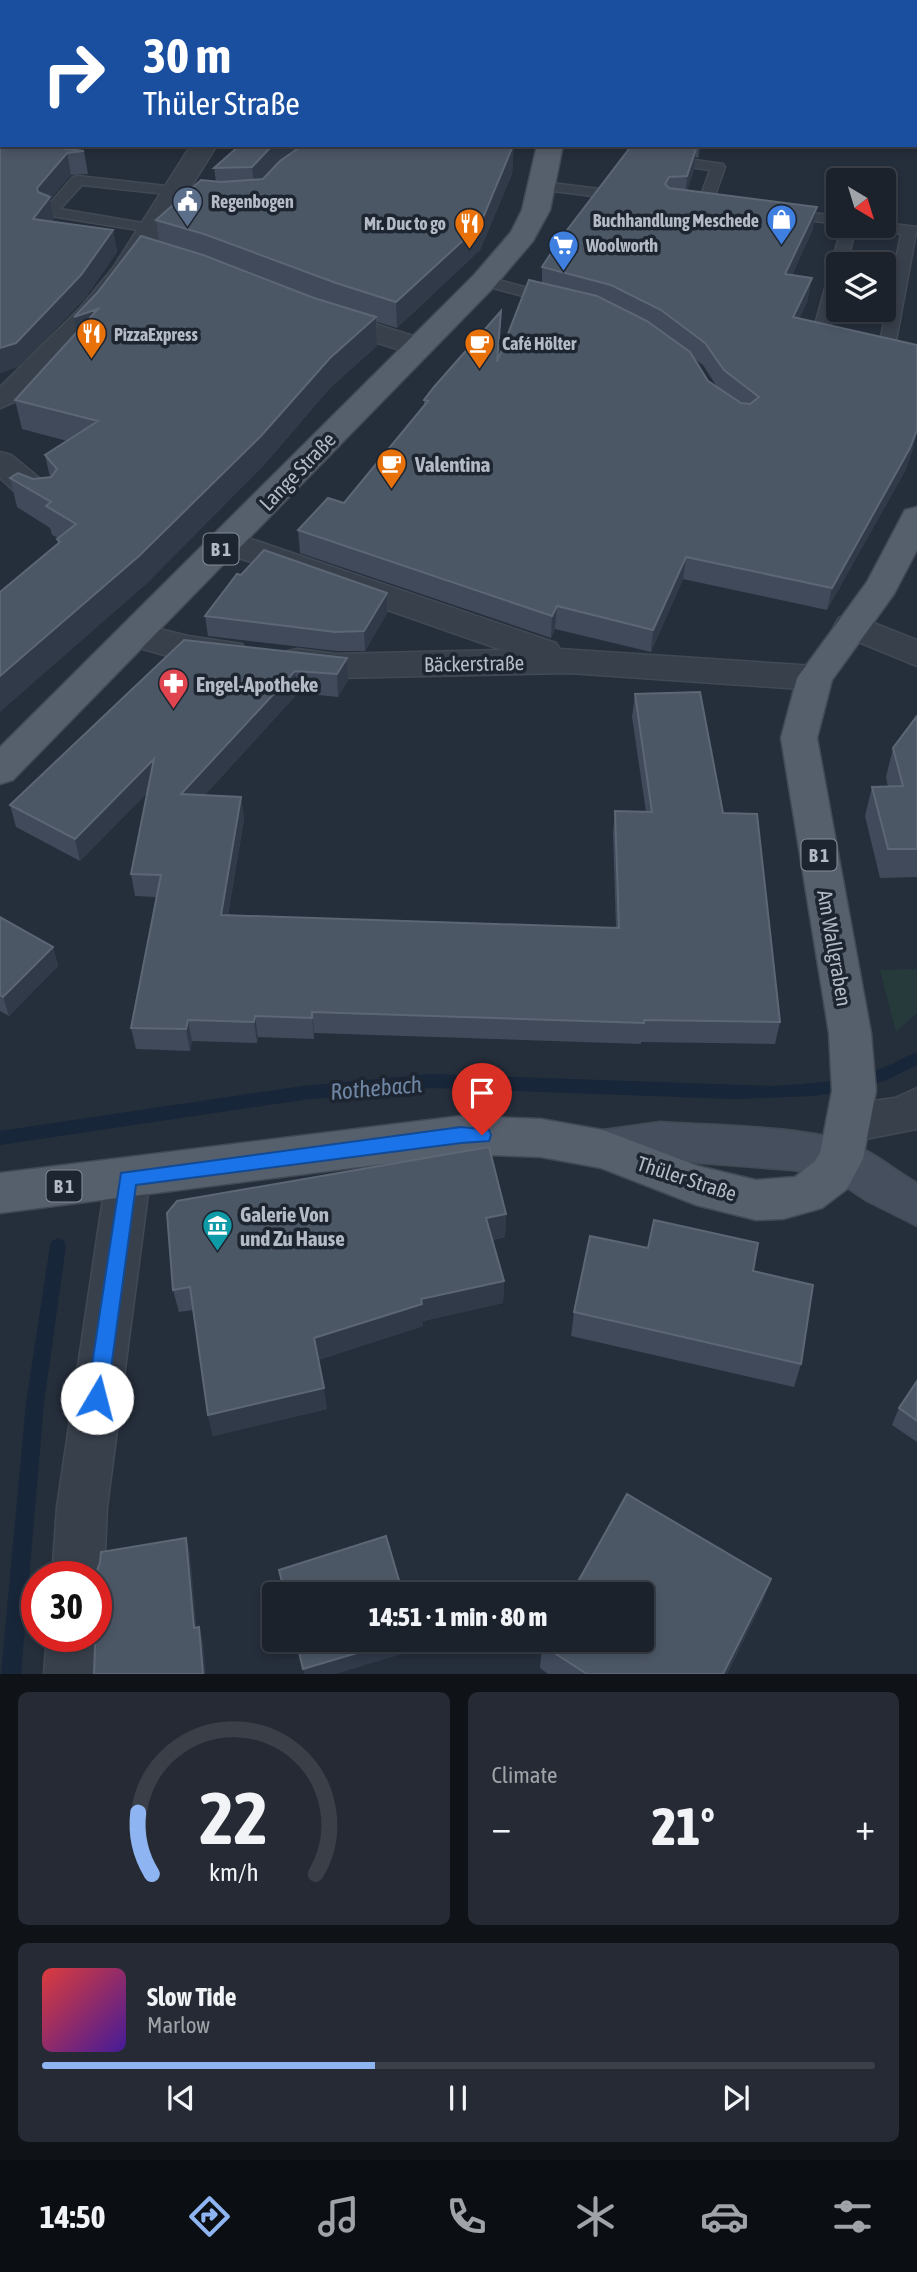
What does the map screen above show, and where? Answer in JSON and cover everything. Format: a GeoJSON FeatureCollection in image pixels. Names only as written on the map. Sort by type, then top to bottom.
{"type":"FeatureCollection","features":[{"type":"Feature","properties":{"kind":"main road","name":"Lange Straße"},"geometry":{"type":"LineString","coordinates":[[0,770],[484,281],[523,235],[536,210],[550,147]]}},
{"type":"Feature","properties":{"kind":"main road","name":"Am Wallgraben"},"geometry":{"type":"LineString","coordinates":[[848,1124],[850,1033],[799,738],[815,678],[882,586],[917,517]]}},
{"type":"Feature","properties":{"kind":"main road","name":"Thüler Straße"},"geometry":{"type":"LineString","coordinates":[[0,1193],[461,1135],[528,1137],[603,1149],[696,1185],[756,1200],[783,1199],[806,1194],[831,1175],[848,1124]]}},
{"type":"Feature","properties":{"kind":"main road"},"geometry":{"type":"LineString","coordinates":[[848,1124],[883,1187],[917,1206]]}},
{"type":"Feature","properties":{"kind":"street"},"geometry":{"type":"LineString","coordinates":[[0,399],[17,390],[90,314],[124,272],[142,240],[177,195],[203,147]]}},
{"type":"Feature","properties":{"kind":"street"},"geometry":{"type":"LineString","coordinates":[[142,240],[169,260]]}},
{"type":"Feature","properties":{"kind":"street"},"geometry":{"type":"LineString","coordinates":[[298,308],[419,347]]}},
{"type":"Feature","properties":{"kind":"street"},"geometry":{"type":"LineString","coordinates":[[0,461],[44,498]]}},
{"type":"Feature","properties":{"kind":"street"},"geometry":{"type":"LineString","coordinates":[[228,542],[569,661]]}},
{"type":"Feature","properties":{"kind":"street"},"geometry":{"type":"LineString","coordinates":[[851,626],[917,654]]}},
{"type":"Feature","properties":{"kind":"street","name":"Bäckerstraße"},"geometry":{"type":"LineString","coordinates":[[135,635],[188,648],[336,666],[569,661],[815,678]]}},
{"type":"Feature","properties":{"kind":"street"},"geometry":{"type":"LineString","coordinates":[[848,1124],[913,1116]]}},
{"type":"Feature","properties":{"kind":"street"},"geometry":{"type":"LineString","coordinates":[[79,1561],[82,1507],[128,1178]]}},
{"type":"Feature","properties":{"kind":"street"},"geometry":{"type":"LineString","coordinates":[[71,1674],[73,1652]]}},
{"type":"Feature","properties":{"kind":"lane"},"geometry":{"type":"LineString","coordinates":[[680,162],[718,167],[699,204],[732,207]]}},
{"type":"Feature","properties":{"kind":"lane"},"geometry":{"type":"LineString","coordinates":[[142,240],[50,212],[78,180],[177,195]]}},
{"type":"Feature","properties":{"kind":"lane"},"geometry":{"type":"LineString","coordinates":[[543,186],[600,193]]}},
{"type":"Feature","properties":{"kind":"lane"},"geometry":{"type":"LineString","coordinates":[[772,212],[826,219]]}},
{"type":"Feature","properties":{"kind":"lane"},"geometry":{"type":"LineString","coordinates":[[907,357],[880,350],[913,231]]}},
{"type":"Feature","properties":{"kind":"lane"},"geometry":{"type":"LineString","coordinates":[[484,281],[563,303]]}},
{"type":"Feature","properties":{"kind":"lane"},"geometry":{"type":"LineString","coordinates":[[826,312],[820,336],[846,342]]}},
{"type":"Feature","properties":{"kind":"green space"},"geometry":{"type":"Polygon","coordinates":[[[917,969],[917,1013],[896,1032],[880,970],[917,969]]]}},
{"type":"Feature","properties":{"kind":"building"},"geometry":{"type":"Polygon","coordinates":[[[0,147],[53,147],[84,151],[67,153],[37,188],[38,192],[50,197],[33,219],[113,230],[81,275],[16,343],[0,348],[0,147]]]}},
{"type":"Feature","properties":{"kind":"building"},"geometry":{"type":"Polygon","coordinates":[[[238,147],[272,147],[252,167],[214,168],[238,147]]]}},
{"type":"Feature","properties":{"kind":"building"},"geometry":{"type":"Polygon","coordinates":[[[300,147],[512,147],[480,225],[396,302],[336,283],[204,234],[156,220],[201,180],[221,182],[263,179],[280,161],[300,147]]]}},
{"type":"Feature","properties":{"kind":"building"},"geometry":{"type":"Polygon","coordinates":[[[630,147],[696,149],[687,176],[669,177],[665,184],[669,188],[817,207],[785,274],[812,278],[793,317],[917,345],[917,430],[910,448],[832,588],[686,557],[653,630],[557,606],[552,616],[298,530],[328,498],[344,503],[428,401],[424,400],[434,387],[501,311],[497,362],[529,280],[597,296],[647,321],[690,352],[708,381],[741,403],[750,404],[759,397],[724,370],[705,343],[661,310],[611,285],[542,267],[630,147]]]}},
{"type":"Feature","properties":{"kind":"building"},"geometry":{"type":"Polygon","coordinates":[[[141,236],[203,255],[314,298],[376,317],[330,358],[261,436],[139,556],[0,676],[0,592],[60,542],[57,539],[76,524],[46,506],[51,502],[10,478],[18,473],[33,479],[51,477],[57,469],[45,455],[98,421],[15,400],[98,309],[74,317],[97,293],[141,236]]]}},
{"type":"Feature","properties":{"kind":"building"},"geometry":{"type":"Polygon","coordinates":[[[264,550],[387,593],[364,631],[335,632],[205,616],[237,574],[241,575],[264,550]]]}},
{"type":"Feature","properties":{"kind":"building"},"geometry":{"type":"Polygon","coordinates":[[[184,640],[347,658],[337,674],[295,671],[181,794],[241,797],[221,915],[619,928],[615,811],[652,812],[635,694],[700,692],[723,813],[757,814],[780,1022],[644,1020],[644,1023],[312,1012],[312,1018],[255,1016],[254,1022],[188,1020],[186,1029],[131,1028],[161,875],[131,874],[154,759],[75,839],[10,805],[184,640]]]}},
{"type":"Feature","properties":{"kind":"building"},"geometry":{"type":"Polygon","coordinates":[[[917,716],[917,849],[888,849],[872,787],[903,786],[893,748],[917,716]]]}},
{"type":"Feature","properties":{"kind":"building"},"geometry":{"type":"Polygon","coordinates":[[[0,917],[53,947],[3,997],[0,995],[0,917]]]}},
{"type":"Feature","properties":{"kind":"building"},"geometry":{"type":"Polygon","coordinates":[[[489,1147],[506,1214],[486,1218],[504,1281],[421,1299],[422,1304],[314,1338],[324,1388],[208,1415],[190,1287],[173,1290],[167,1213],[177,1201],[489,1147]]]}},
{"type":"Feature","properties":{"kind":"building"},"geometry":{"type":"Polygon","coordinates":[[[654,1220],[758,1243],[753,1271],[813,1285],[801,1364],[574,1312],[590,1236],[648,1248],[654,1220]]]}},
{"type":"Feature","properties":{"kind":"building"},"geometry":{"type":"Polygon","coordinates":[[[917,1381],[917,1421],[899,1408],[917,1381]]]}},
{"type":"Feature","properties":{"kind":"building"},"geometry":{"type":"Polygon","coordinates":[[[627,1494],[771,1579],[723,1674],[587,1674],[553,1652],[654,1652],[654,1582],[578,1582],[627,1494]]]}},
{"type":"Feature","properties":{"kind":"building"},"geometry":{"type":"Polygon","coordinates":[[[386,1536],[399,1582],[282,1582],[279,1570],[386,1536]]]}},
{"type":"Feature","properties":{"kind":"building"},"geometry":{"type":"Polygon","coordinates":[[[186,1538],[194,1628],[199,1627],[203,1674],[94,1674],[95,1652],[112,1652],[112,1561],[100,1561],[101,1552],[186,1538]]]}},
{"type":"Feature","properties":{"kind":"building"},"geometry":{"type":"Polygon","coordinates":[[[299,1652],[360,1652],[303,1669],[299,1652]]]}},
{"type":"Feature","properties":{"kind":"waterway","name":"Rothebach"},"geometry":{"type":"LineString","coordinates":[[0,1138],[302,1093],[431,1081],[734,1093],[814,1090],[852,1084],[887,1073],[917,1058]]}},
{"type":"Feature","properties":{"kind":"waterway"},"geometry":{"type":"LineString","coordinates":[[11,1674],[35,1403],[58,1246]]}},
{"type":"Feature","properties":{"kind":"place","name":"Regenbogen"},"geometry":{"type":"Point","coordinates":[188,228]}},
{"type":"Feature","properties":{"kind":"place","name":"Buchhandlung Meschede"},"geometry":{"type":"Point","coordinates":[782,247]}},
{"type":"Feature","properties":{"kind":"place","name":"Mr. Duc to go"},"geometry":{"type":"Point","coordinates":[469,250]}},
{"type":"Feature","properties":{"kind":"place","name":"Woolworth"},"geometry":{"type":"Point","coordinates":[563,272]}},
{"type":"Feature","properties":{"kind":"place","name":"PizzaExpress"},"geometry":{"type":"Point","coordinates":[91,361]}},
{"type":"Feature","properties":{"kind":"place","name":"Café Hölter"},"geometry":{"type":"Point","coordinates":[479,370]}},
{"type":"Feature","properties":{"kind":"place","name":"Valentina"},"geometry":{"type":"Point","coordinates":[392,491]}},
{"type":"Feature","properties":{"kind":"place","name":"Engel-Apotheke"},"geometry":{"type":"Point","coordinates":[173,711]}},
{"type":"Feature","properties":{"kind":"place","name":"Galerie Von und Zu Hause"},"geometry":{"type":"Point","coordinates":[217,1253]}},
{"type":"Feature","properties":{"kind":"route"},"geometry":{"type":"LineString","coordinates":[[97,1398],[128,1178],[461,1135],[482,1135]]}}]}
